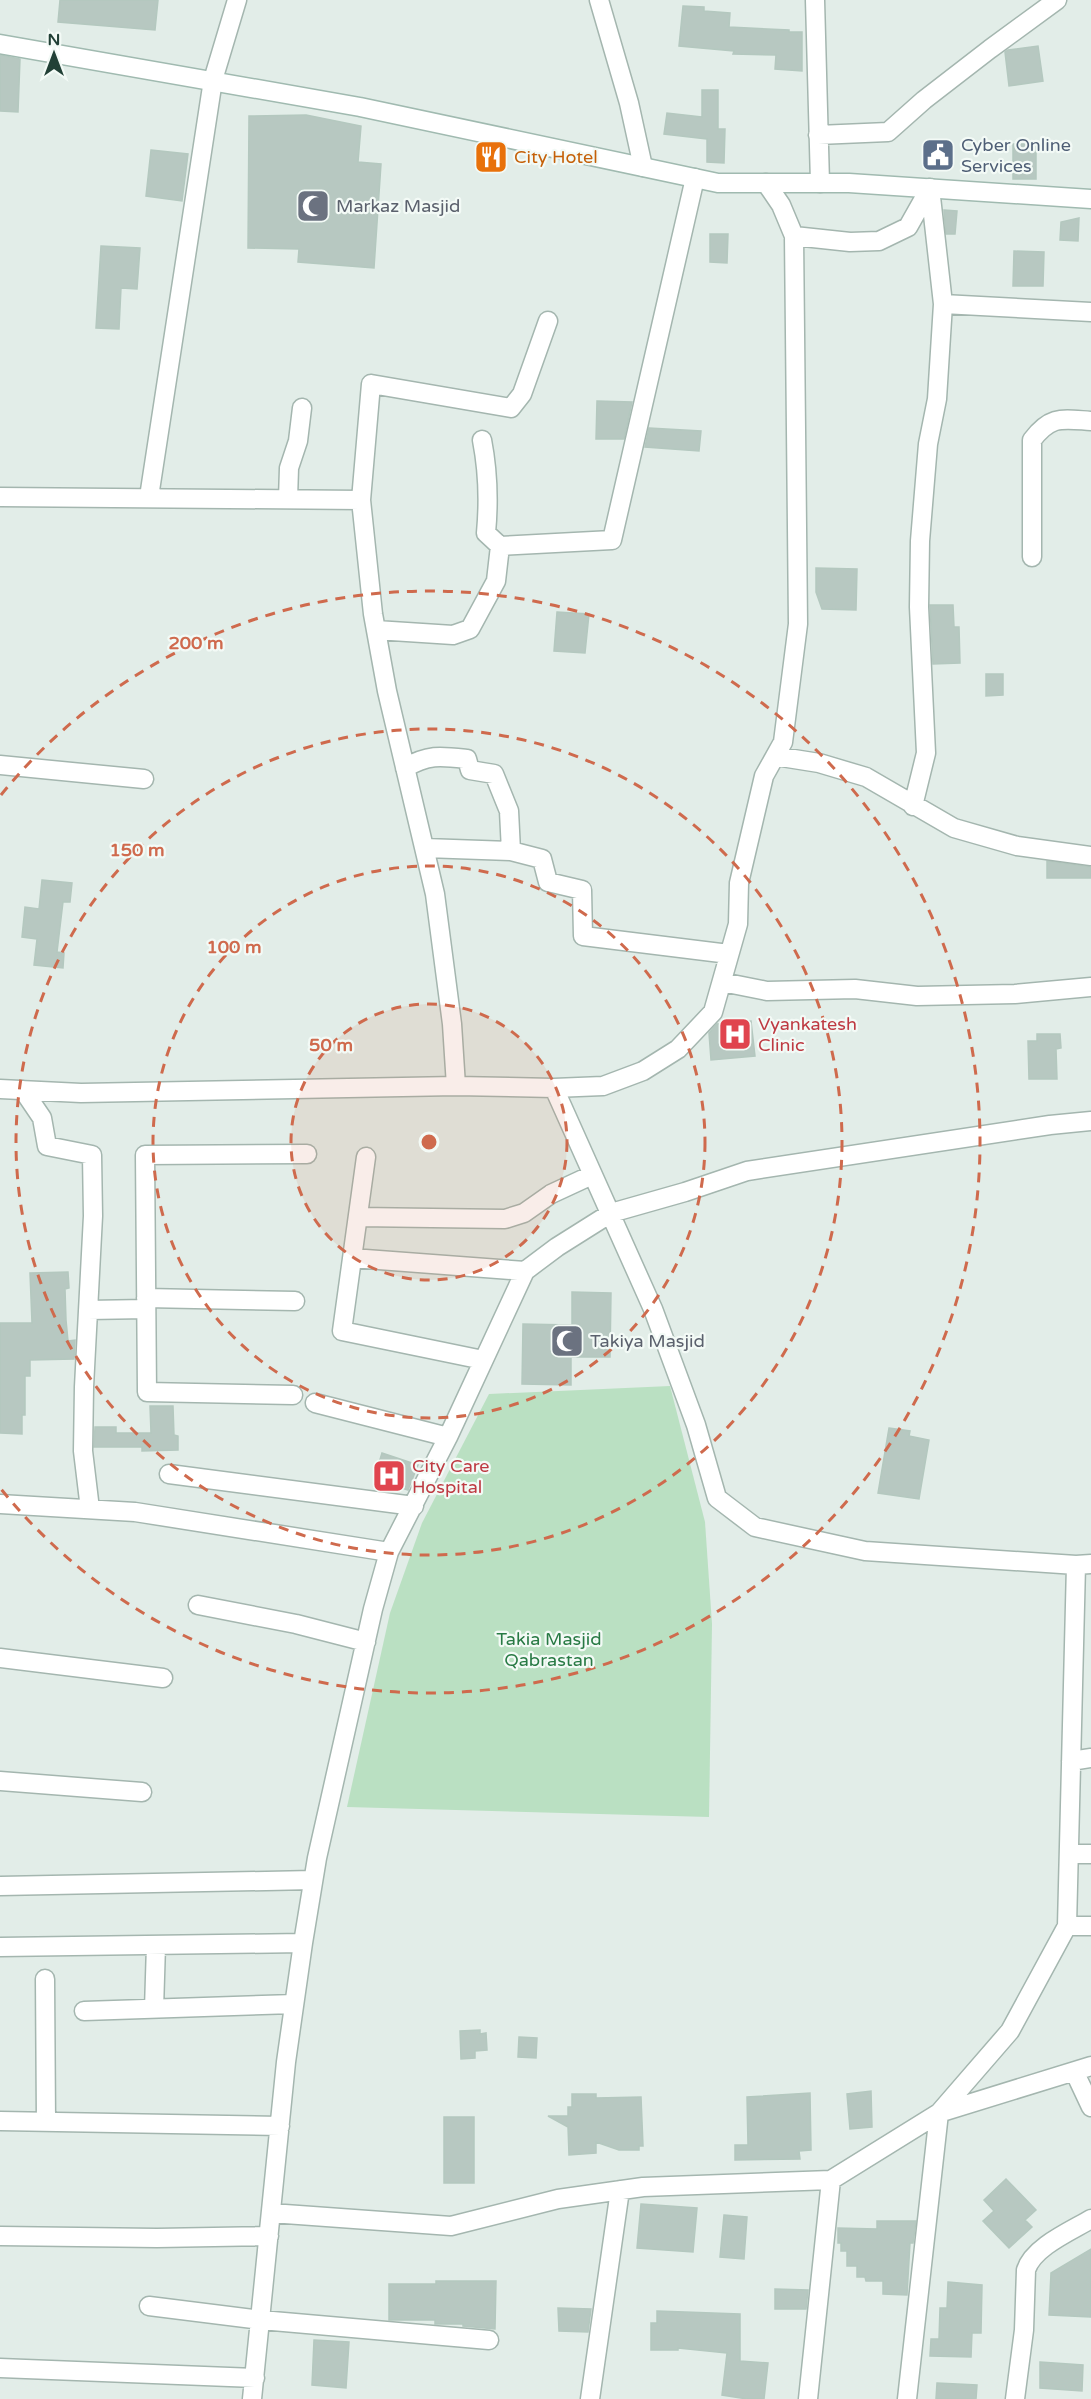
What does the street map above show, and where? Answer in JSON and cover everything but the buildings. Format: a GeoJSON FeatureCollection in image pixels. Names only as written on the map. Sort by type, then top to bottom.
{"type":"FeatureCollection","features":[{"type":"Feature","properties":{"kind":"street"},"geometry":{"type":"LineString","coordinates":[[149,497],[213,80],[237,0]]}},
{"type":"Feature","properties":{"kind":"street"},"geometry":{"type":"LineString","coordinates":[[599,0],[626,91],[644,167]]}},
{"type":"Feature","properties":{"kind":"street"},"geometry":{"type":"LineString","coordinates":[[815,0],[820,183]]}},
{"type":"Feature","properties":{"kind":"street"},"geometry":{"type":"LineString","coordinates":[[818,135],[888,132],[961,70],[1057,0]]}},
{"type":"Feature","properties":{"kind":"street"},"geometry":{"type":"LineString","coordinates":[[0,45],[360,106],[718,183],[820,183],[1091,199]]}},
{"type":"Feature","properties":{"kind":"street"},"geometry":{"type":"LineString","coordinates":[[482,440],[487,463],[489,504],[486,533],[500,546],[612,540],[695,178]]}},
{"type":"Feature","properties":{"kind":"street"},"geometry":{"type":"LineString","coordinates":[[0,1089],[81,1093],[456,1086],[554,1088],[603,1086],[643,1071],[678,1049],[712,1012],[738,924],[739,883],[764,776],[783,742],[798,624],[794,236],[781,205],[766,183]]}},
{"type":"Feature","properties":{"kind":"street"},"geometry":{"type":"LineString","coordinates":[[794,236],[850,242],[879,241],[908,227],[930,188]]}},
{"type":"Feature","properties":{"kind":"street"},"geometry":{"type":"LineString","coordinates":[[913,806],[926,753],[919,607],[920,541],[928,444],[938,389],[943,304],[930,188]]}},
{"type":"Feature","properties":{"kind":"street"},"geometry":{"type":"LineString","coordinates":[[943,304],[1091,312]]}},
{"type":"Feature","properties":{"kind":"street"},"geometry":{"type":"LineString","coordinates":[[456,1086],[446,971],[435,894],[387,691],[376,630],[361,500],[371,384],[511,408],[522,394],[548,321]]}},
{"type":"Feature","properties":{"kind":"street"},"geometry":{"type":"LineString","coordinates":[[288,499],[289,468],[298,441],[302,408]]}},
{"type":"Feature","properties":{"kind":"street"},"geometry":{"type":"LineString","coordinates":[[1032,557],[1032,440],[1042,427],[1056,419],[1091,422]]}},
{"type":"Feature","properties":{"kind":"street"},"geometry":{"type":"LineString","coordinates":[[0,497],[361,500]]}},
{"type":"Feature","properties":{"kind":"street"},"geometry":{"type":"LineString","coordinates":[[376,630],[453,635],[470,629],[496,581],[500,546]]}},
{"type":"Feature","properties":{"kind":"street"},"geometry":{"type":"LineString","coordinates":[[405,768],[420,758],[440,756],[467,759],[470,770],[494,774],[509,811],[511,851]]}},
{"type":"Feature","properties":{"kind":"street"},"geometry":{"type":"LineString","coordinates":[[775,756],[819,763],[866,777],[954,828],[1017,846],[1091,856]]}},
{"type":"Feature","properties":{"kind":"street"},"geometry":{"type":"LineString","coordinates":[[0,765],[144,779]]}},
{"type":"Feature","properties":{"kind":"street"},"geometry":{"type":"LineString","coordinates":[[425,848],[511,851],[542,859],[548,882],[582,890],[583,936],[729,954]]}},
{"type":"Feature","properties":{"kind":"street"},"geometry":{"type":"LineString","coordinates":[[722,982],[767,991],[855,990],[917,996],[1016,994],[1091,987]]}},
{"type":"Feature","properties":{"kind":"street"},"geometry":{"type":"LineString","coordinates":[[554,1088],[653,1309],[696,1425],[717,1498],[755,1527],[865,1551],[1083,1564],[1082,1688],[1071,1761],[1067,1926],[1010,2031],[939,2113],[907,2399]]}},
{"type":"Feature","properties":{"kind":"street"},"geometry":{"type":"LineString","coordinates":[[23,1090],[42,1118],[47,1146],[92,1155],[93,1216],[83,1451],[90,1509]]}},
{"type":"Feature","properties":{"kind":"street"},"geometry":{"type":"LineString","coordinates":[[252,2399],[280,2126],[303,1943],[313,1880],[366,1642],[389,1552],[448,1437],[525,1271],[557,1247],[611,1213],[747,1171],[1050,1125],[1091,1121]]}},
{"type":"Feature","properties":{"kind":"street"},"geometry":{"type":"LineString","coordinates":[[293,1395],[147,1392],[145,1155],[308,1154]]}},
{"type":"Feature","properties":{"kind":"street"},"geometry":{"type":"LineString","coordinates":[[366,1157],[342,1331],[483,1360]]}},
{"type":"Feature","properties":{"kind":"street"},"geometry":{"type":"LineString","coordinates":[[359,1217],[505,1219],[524,1213],[551,1194],[592,1175]]}},
{"type":"Feature","properties":{"kind":"street"},"geometry":{"type":"LineString","coordinates":[[352,1258],[525,1271]]}},
{"type":"Feature","properties":{"kind":"street"},"geometry":{"type":"LineString","coordinates":[[88,1310],[146,1304],[295,1301]]}},
{"type":"Feature","properties":{"kind":"street"},"geometry":{"type":"LineString","coordinates":[[315,1403],[448,1437]]}},
{"type":"Feature","properties":{"kind":"street"},"geometry":{"type":"LineString","coordinates":[[169,1474],[414,1506]]}},
{"type":"Feature","properties":{"kind":"street"},"geometry":{"type":"LineString","coordinates":[[0,1504],[135,1512],[389,1552]]}},
{"type":"Feature","properties":{"kind":"street"},"geometry":{"type":"LineString","coordinates":[[198,1605],[296,1624],[366,1642]]}},
{"type":"Feature","properties":{"kind":"street"},"geometry":{"type":"LineString","coordinates":[[0,1658],[163,1678]]}},
{"type":"Feature","properties":{"kind":"street"},"geometry":{"type":"LineString","coordinates":[[1071,1761],[1091,1758]]}},
{"type":"Feature","properties":{"kind":"street"},"geometry":{"type":"LineString","coordinates":[[0,1781],[142,1792]]}},
{"type":"Feature","properties":{"kind":"street"},"geometry":{"type":"LineString","coordinates":[[1069,1854],[1091,1854]]}},
{"type":"Feature","properties":{"kind":"street"},"geometry":{"type":"LineString","coordinates":[[0,1886],[313,1880]]}},
{"type":"Feature","properties":{"kind":"street"},"geometry":{"type":"LineString","coordinates":[[1067,1926],[1091,1926]]}},
{"type":"Feature","properties":{"kind":"street"},"geometry":{"type":"LineString","coordinates":[[0,1947],[303,1943]]}},
{"type":"Feature","properties":{"kind":"street"},"geometry":{"type":"LineString","coordinates":[[154,2009],[156,1945]]}},
{"type":"Feature","properties":{"kind":"street"},"geometry":{"type":"LineString","coordinates":[[45,1979],[46,2122]]}},
{"type":"Feature","properties":{"kind":"street"},"geometry":{"type":"LineString","coordinates":[[84,2011],[294,2004]]}},
{"type":"Feature","properties":{"kind":"street"},"geometry":{"type":"LineString","coordinates":[[271,2213],[451,2226],[558,2199],[643,2187],[831,2180],[939,2113],[1083,2069],[1091,2107]]}},
{"type":"Feature","properties":{"kind":"street"},"geometry":{"type":"LineString","coordinates":[[0,2121],[280,2126]]}},
{"type":"Feature","properties":{"kind":"street"},"geometry":{"type":"LineString","coordinates":[[808,2399],[831,2180]]}},
{"type":"Feature","properties":{"kind":"street"},"geometry":{"type":"LineString","coordinates":[[590,2399],[620,2190]]}},
{"type":"Feature","properties":{"kind":"street"},"geometry":{"type":"LineString","coordinates":[[1015,2399],[1024,2330],[1028,2262],[1035,2253],[1091,2219]]}},
{"type":"Feature","properties":{"kind":"street"},"geometry":{"type":"LineString","coordinates":[[0,2236],[157,2238],[269,2236]]}},
{"type":"Feature","properties":{"kind":"street"},"geometry":{"type":"LineString","coordinates":[[149,2306],[261,2320],[489,2340]]}},
{"type":"Feature","properties":{"kind":"street"},"geometry":{"type":"LineString","coordinates":[[0,2368],[255,2378]]}},
{"type":"Feature","properties":{"kind":"green space","name":"Takia Masjid Qabrastan"},"geometry":{"type":"Polygon","coordinates":[[[670,1386],[705,1522],[712,1624],[709,1817],[347,1807],[390,1613],[422,1523],[489,1394],[670,1386]]]}},
{"type":"Feature","properties":{"kind":"place","name":"Cyber Online Services"},"geometry":{"type":"Point","coordinates":[938,155]}},
{"type":"Feature","properties":{"kind":"place","name":"City Hotel"},"geometry":{"type":"Point","coordinates":[491,157]}},
{"type":"Feature","properties":{"kind":"place","name":"Markaz Masjid"},"geometry":{"type":"Point","coordinates":[313,206]}},
{"type":"Feature","properties":{"kind":"place","name":"Vyankatesh Clinic"},"geometry":{"type":"Point","coordinates":[735,1034]}},
{"type":"Feature","properties":{"kind":"place","name":"Takiya Masjid"},"geometry":{"type":"Point","coordinates":[567,1341]}},
{"type":"Feature","properties":{"kind":"place","name":"City Care Hospital"},"geometry":{"type":"Point","coordinates":[389,1476]}}]}
